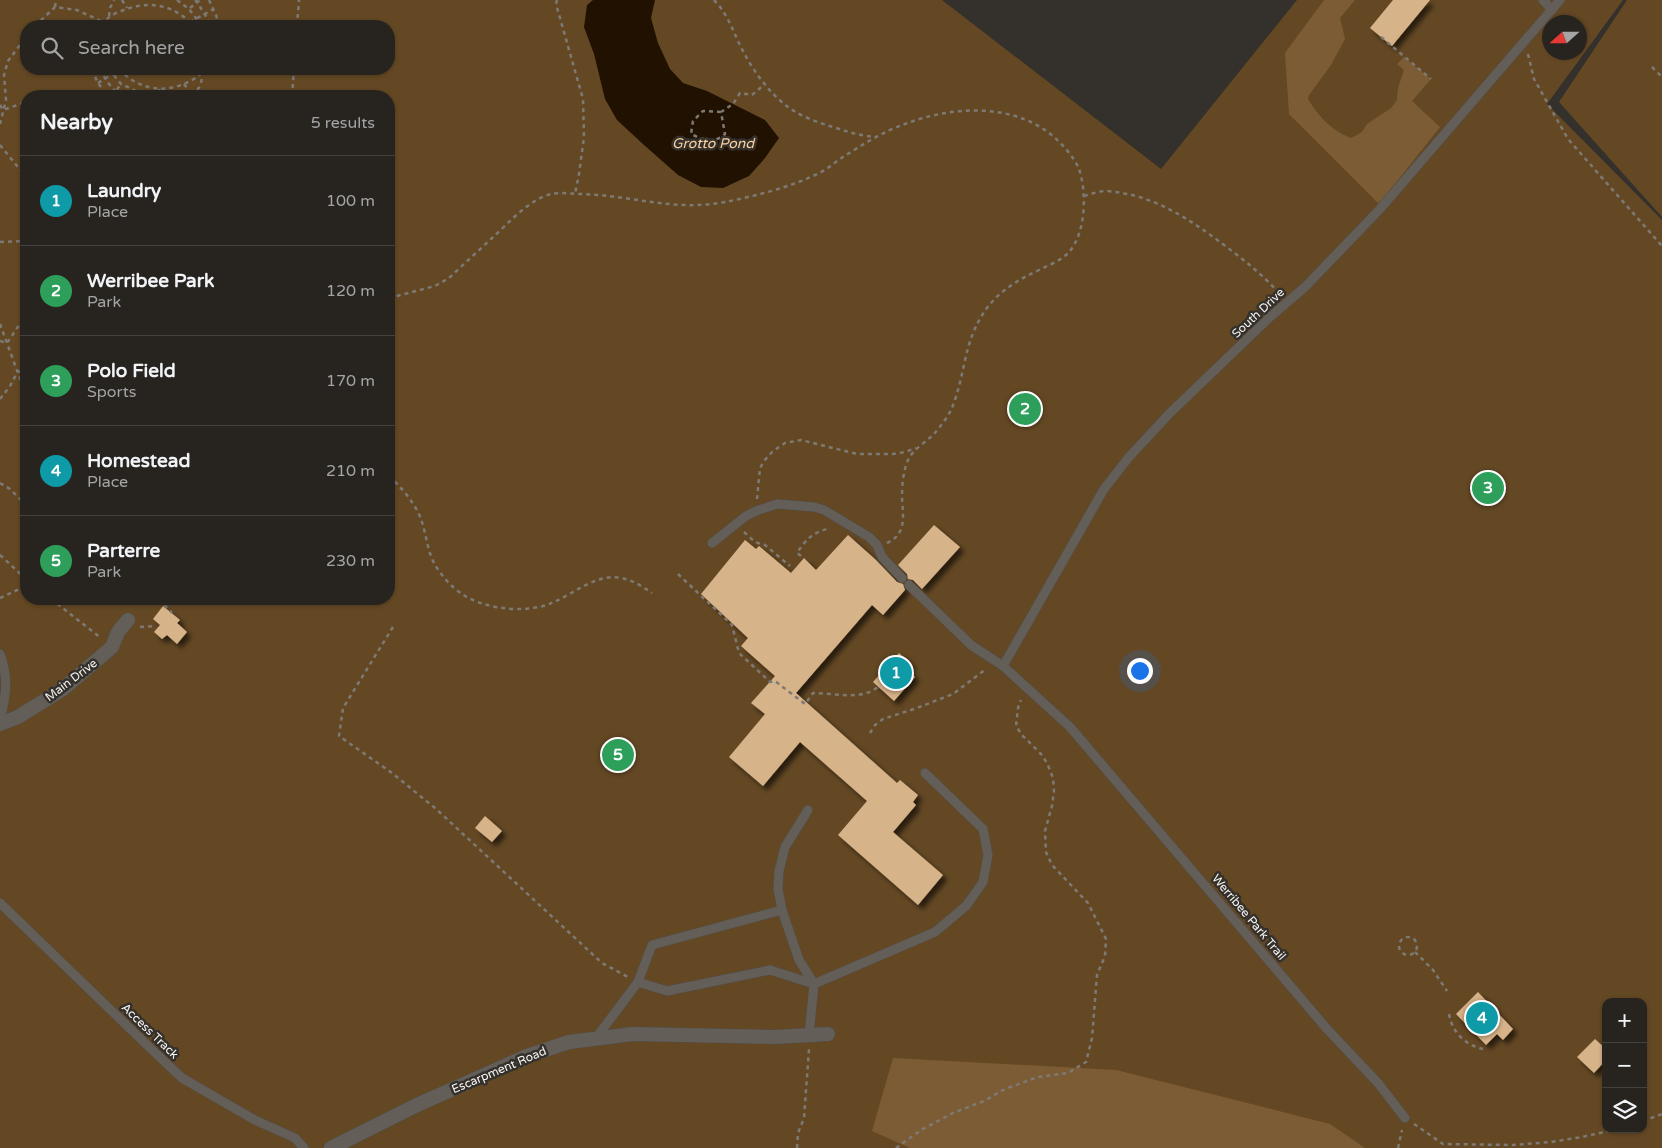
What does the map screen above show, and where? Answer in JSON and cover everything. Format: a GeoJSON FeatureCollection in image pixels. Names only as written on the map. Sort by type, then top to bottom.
{"type":"FeatureCollection","features":[{"type":"Feature","properties":{"kind":"street","name":"Main Drive"},"geometry":{"type":"LineString","coordinates":[[0,724],[18,717],[63,690],[112,647],[118,632],[128,620]]}},
{"type":"Feature","properties":{"kind":"street","name":"Escarpment Road"},"geometry":{"type":"LineString","coordinates":[[331,1148],[417,1105],[527,1056],[568,1042],[633,1034],[775,1037],[828,1034]]}},
{"type":"Feature","properties":{"kind":"lane"},"geometry":{"type":"LineString","coordinates":[[1544,0],[1552,10]]}},
{"type":"Feature","properties":{"kind":"lane","name":"South Drive"},"geometry":{"type":"LineString","coordinates":[[1003,666],[1018,643],[1104,489],[1129,457],[1170,413],[1305,287],[1380,209],[1560,0]]}},
{"type":"Feature","properties":{"kind":"lane"},"geometry":{"type":"LineString","coordinates":[[712,543],[756,510],[778,504],[801,505],[824,510],[853,526],[877,545],[882,557],[902,578]]}},
{"type":"Feature","properties":{"kind":"lane","name":"Werribee Park Trail"},"geometry":{"type":"LineString","coordinates":[[909,585],[971,645],[1003,666],[1070,727],[1328,1029],[1378,1083],[1405,1118]]}},
{"type":"Feature","properties":{"kind":"lane"},"geometry":{"type":"LineString","coordinates":[[0,654],[3,662],[6,693],[0,720]]}},
{"type":"Feature","properties":{"kind":"lane"},"geometry":{"type":"LineString","coordinates":[[638,982],[667,991],[770,970],[814,984],[935,932],[966,906],[983,882],[988,855],[983,829],[925,773]]}},
{"type":"Feature","properties":{"kind":"lane"},"geometry":{"type":"LineString","coordinates":[[808,810],[785,847],[779,871],[778,889],[782,910],[799,960],[814,984],[809,1035]]}},
{"type":"Feature","properties":{"kind":"lane","name":"Access Track"},"geometry":{"type":"LineString","coordinates":[[0,903],[182,1078],[255,1120],[295,1138],[304,1148]]}},
{"type":"Feature","properties":{"kind":"lane"},"geometry":{"type":"LineString","coordinates":[[596,1038],[638,982],[652,945],[782,910]]}},
{"type":"Feature","properties":{"kind":"path"},"geometry":{"type":"LineString","coordinates":[[41,20],[55,7],[56,0]]}},
{"type":"Feature","properties":{"kind":"path"},"geometry":{"type":"LineString","coordinates":[[109,18],[110,8],[114,0]]}},
{"type":"Feature","properties":{"kind":"path"},"geometry":{"type":"LineString","coordinates":[[123,0],[127,8]]}},
{"type":"Feature","properties":{"kind":"path"},"geometry":{"type":"LineString","coordinates":[[138,0],[140,4]]}},
{"type":"Feature","properties":{"kind":"path"},"geometry":{"type":"LineString","coordinates":[[177,0],[197,18]]}},
{"type":"Feature","properties":{"kind":"path"},"geometry":{"type":"LineString","coordinates":[[209,0],[217,20]]}},
{"type":"Feature","properties":{"kind":"path"},"geometry":{"type":"LineString","coordinates":[[298,20],[300,0]]}},
{"type":"Feature","properties":{"kind":"path"},"geometry":{"type":"LineString","coordinates":[[557,0],[556,4],[584,99],[584,137],[574,194]]}},
{"type":"Feature","properties":{"kind":"path"},"geometry":{"type":"LineString","coordinates":[[714,0],[729,19],[743,52],[765,84],[794,112],[854,134],[879,137]]}},
{"type":"Feature","properties":{"kind":"path"},"geometry":{"type":"LineString","coordinates":[[189,9],[197,1],[208,20]]}},
{"type":"Feature","properties":{"kind":"path"},"geometry":{"type":"LineString","coordinates":[[109,18],[127,8],[140,4],[164,5],[178,12],[188,20]]}},
{"type":"Feature","properties":{"kind":"path"},"geometry":{"type":"LineString","coordinates":[[55,7],[77,10],[96,20]]}},
{"type":"Feature","properties":{"kind":"path"},"geometry":{"type":"LineString","coordinates":[[194,20],[214,9]]}},
{"type":"Feature","properties":{"kind":"path"},"geometry":{"type":"LineString","coordinates":[[1381,37],[1431,80]]}},
{"type":"Feature","properties":{"kind":"path"},"geometry":{"type":"LineString","coordinates":[[1525,40],[1534,79],[1568,139],[1662,246]]}},
{"type":"Feature","properties":{"kind":"path"},"geometry":{"type":"LineString","coordinates":[[0,124],[6,90],[4,75],[8,61],[20,45]]}},
{"type":"Feature","properties":{"kind":"path"},"geometry":{"type":"LineString","coordinates":[[1652,67],[1662,77]]}},
{"type":"Feature","properties":{"kind":"path"},"geometry":{"type":"LineString","coordinates":[[96,75],[102,90]]}},
{"type":"Feature","properties":{"kind":"path"},"geometry":{"type":"LineString","coordinates":[[103,75],[113,90]]}},
{"type":"Feature","properties":{"kind":"path"},"geometry":{"type":"LineString","coordinates":[[98,83],[111,75]]}},
{"type":"Feature","properties":{"kind":"path"},"geometry":{"type":"LineString","coordinates":[[113,75],[121,84],[132,90]]}},
{"type":"Feature","properties":{"kind":"path"},"geometry":{"type":"LineString","coordinates":[[124,75],[140,85],[159,89],[172,88],[184,84],[200,75]]}},
{"type":"Feature","properties":{"kind":"path"},"geometry":{"type":"LineString","coordinates":[[198,90],[202,75]]}},
{"type":"Feature","properties":{"kind":"path"},"geometry":{"type":"LineString","coordinates":[[292,90],[294,75]]}},
{"type":"Feature","properties":{"kind":"path"},"geometry":{"type":"LineString","coordinates":[[116,90],[121,84]]}},
{"type":"Feature","properties":{"kind":"path"},"geometry":{"type":"LineString","coordinates":[[184,84],[188,90]]}},
{"type":"Feature","properties":{"kind":"path"},"geometry":{"type":"LineString","coordinates":[[721,112],[725,134],[720,138],[702,140],[691,134],[693,121],[703,111],[721,112],[733,104],[740,94],[752,95],[765,84]]}},
{"type":"Feature","properties":{"kind":"path"},"geometry":{"type":"LineString","coordinates":[[3,110],[20,104]]}},
{"type":"Feature","properties":{"kind":"path"},"geometry":{"type":"LineString","coordinates":[[0,105],[3,110]]}},
{"type":"Feature","properties":{"kind":"path"},"geometry":{"type":"LineString","coordinates":[[395,296],[435,286],[449,278],[526,206],[552,194],[599,194],[683,206],[723,203],[794,183],[819,173],[843,157],[903,124],[959,110],[1009,114],[1030,121],[1047,131],[1064,146],[1078,168],[1084,196],[1084,214],[1077,237],[1069,253],[1054,264],[1022,278],[992,301],[983,311],[975,325],[952,408],[934,433],[910,457],[904,473],[902,498],[904,515],[901,529],[897,537],[890,542],[877,545]]}},
{"type":"Feature","properties":{"kind":"path"},"geometry":{"type":"LineString","coordinates":[[0,145],[20,170]]}},
{"type":"Feature","properties":{"kind":"path"},"geometry":{"type":"LineString","coordinates":[[1084,196],[1104,191],[1138,196],[1164,205],[1193,222],[1235,253],[1264,277],[1288,302]]}},
{"type":"Feature","properties":{"kind":"path"},"geometry":{"type":"LineString","coordinates":[[0,242],[20,241]]}},
{"type":"Feature","properties":{"kind":"path"},"geometry":{"type":"LineString","coordinates":[[0,324],[20,377]]}},
{"type":"Feature","properties":{"kind":"path"},"geometry":{"type":"LineString","coordinates":[[7,343],[20,324]]}},
{"type":"Feature","properties":{"kind":"path"},"geometry":{"type":"LineString","coordinates":[[0,341],[7,343]]}},
{"type":"Feature","properties":{"kind":"path"},"geometry":{"type":"LineString","coordinates":[[0,399],[18,371]]}},
{"type":"Feature","properties":{"kind":"path"},"geometry":{"type":"LineString","coordinates":[[756,506],[760,468],[773,451],[785,443],[801,440],[840,451],[873,455],[905,452],[918,447]]}},
{"type":"Feature","properties":{"kind":"path"},"geometry":{"type":"LineString","coordinates":[[395,483],[414,505],[421,519],[434,562],[444,577],[462,594],[481,603],[502,608],[537,608],[553,603],[592,582],[607,578],[620,578],[635,582],[652,593]]}},
{"type":"Feature","properties":{"kind":"path"},"geometry":{"type":"LineString","coordinates":[[0,484],[20,499]]}},
{"type":"Feature","properties":{"kind":"path"},"geometry":{"type":"LineString","coordinates":[[736,524],[756,542],[765,545],[790,566]]}},
{"type":"Feature","properties":{"kind":"path"},"geometry":{"type":"LineString","coordinates":[[801,556],[797,552],[807,538],[813,534],[832,527],[853,526]]}},
{"type":"Feature","properties":{"kind":"path"},"geometry":{"type":"LineString","coordinates":[[0,555],[20,573]]}},
{"type":"Feature","properties":{"kind":"path"},"geometry":{"type":"LineString","coordinates":[[678,574],[732,625],[740,653],[770,682],[775,681],[805,704],[813,693],[863,695],[878,687]]}},
{"type":"Feature","properties":{"kind":"path"},"geometry":{"type":"LineString","coordinates":[[0,598],[20,589]]}},
{"type":"Feature","properties":{"kind":"path"},"geometry":{"type":"LineString","coordinates":[[59,605],[112,647]]}},
{"type":"Feature","properties":{"kind":"path"},"geometry":{"type":"LineString","coordinates":[[165,605],[172,613]]}},
{"type":"Feature","properties":{"kind":"path"},"geometry":{"type":"LineString","coordinates":[[393,627],[343,708],[339,736],[392,773],[435,808],[602,962],[638,982]]}},
{"type":"Feature","properties":{"kind":"path"},"geometry":{"type":"LineString","coordinates":[[870,733],[883,719],[953,694],[994,661]]}},
{"type":"Feature","properties":{"kind":"path"},"geometry":{"type":"LineString","coordinates":[[896,1148],[921,1130],[953,1113],[984,1101],[1005,1089],[1038,1078],[1068,1073],[1086,1062],[1092,1038],[1097,975],[1105,956],[1106,939],[1088,903],[1052,865],[1046,852],[1045,831],[1052,806],[1053,778],[1041,754],[1022,735],[1016,726],[1018,708],[1026,687]]}},
{"type":"Feature","properties":{"kind":"path"},"geometry":{"type":"LineString","coordinates":[[1409,937],[1415,940],[1417,948],[1415,952],[1408,954],[1402,951],[1400,944],[1403,938],[1409,937]]}},
{"type":"Feature","properties":{"kind":"path"},"geometry":{"type":"LineString","coordinates":[[1415,952],[1433,970],[1447,991]]}},
{"type":"Feature","properties":{"kind":"path"},"geometry":{"type":"LineString","coordinates":[[1449,1014],[1451,1024],[1460,1036],[1470,1045],[1483,1049]]}},
{"type":"Feature","properties":{"kind":"path"},"geometry":{"type":"LineString","coordinates":[[797,1148],[798,1133],[804,1118],[809,1035]]}},
{"type":"Feature","properties":{"kind":"path"},"geometry":{"type":"LineString","coordinates":[[1647,1120],[1662,1114]]}},
{"type":"Feature","properties":{"kind":"path"},"geometry":{"type":"LineString","coordinates":[[1398,1148],[1405,1118],[1443,1144],[1551,1142],[1602,1133]]}},
{"type":"Feature","properties":{"kind":"shaded area"},"geometry":{"type":"Polygon","coordinates":[[[0,0],[942,0],[1161,169],[1297,0],[1623,0],[1587,49],[1587,15],[1542,15],[1542,60],[1579,60],[1547,104],[1662,220],[1662,1148],[0,1148],[0,0]]]}},
{"type":"Feature","properties":{"kind":"shaded area"},"geometry":{"type":"Polygon","coordinates":[[[1324,0],[1355,0],[1340,18],[1345,39],[1331,65],[1308,99],[1321,117],[1332,127],[1351,138],[1362,132],[1367,124],[1391,108],[1397,100],[1398,88],[1404,70],[1397,64],[1404,57],[1431,79],[1412,101],[1440,127],[1379,204],[1289,114],[1285,53],[1324,0]]]}},
{"type":"Feature","properties":{"kind":"shaded area"},"geometry":{"type":"Polygon","coordinates":[[[1627,0],[1662,0],[1662,217],[1559,102],[1627,0]]]}},
{"type":"Feature","properties":{"kind":"shaded area"},"geometry":{"type":"Polygon","coordinates":[[[893,1058],[1116,1070],[1330,1124],[1365,1148],[910,1148],[872,1131],[893,1058]]]}},
{"type":"Feature","properties":{"kind":"water","name":"Grotto Pond"},"geometry":{"type":"Polygon","coordinates":[[[593,0],[655,0],[651,18],[658,43],[670,69],[683,83],[707,91],[765,120],[779,138],[749,176],[723,188],[701,187],[678,175],[617,120],[605,99],[594,54],[584,27],[587,5],[593,0]]]}},
{"type":"Feature","properties":{"kind":"building"},"geometry":{"type":"Polygon","coordinates":[[[1393,0],[1430,0],[1392,46],[1370,28],[1393,0]]]}},
{"type":"Feature","properties":{"kind":"building"},"geometry":{"type":"Polygon","coordinates":[[[934,525],[960,547],[922,589],[913,580],[908,579],[907,574],[898,565],[934,525]]]}},
{"type":"Feature","properties":{"kind":"building"},"geometry":{"type":"Polygon","coordinates":[[[848,535],[897,582],[903,584],[905,590],[883,615],[872,605],[796,693],[897,783],[900,780],[918,795],[913,802],[916,805],[893,832],[943,875],[918,905],[838,835],[867,801],[800,742],[763,786],[729,757],[765,714],[751,703],[775,676],[741,646],[748,638],[701,594],[745,540],[756,549],[759,546],[791,573],[804,558],[816,570],[848,535]]]}},
{"type":"Feature","properties":{"kind":"building"},"geometry":{"type":"Polygon","coordinates":[[[163,606],[180,620],[177,623],[187,632],[177,644],[167,635],[162,639],[154,632],[160,625],[153,619],[163,606]]]}},
{"type":"Feature","properties":{"kind":"building"},"geometry":{"type":"Polygon","coordinates":[[[899,653],[911,664],[907,669],[915,677],[894,701],[873,682],[899,653]]]}},
{"type":"Feature","properties":{"kind":"building"},"geometry":{"type":"Polygon","coordinates":[[[485,816],[502,831],[492,842],[475,828],[485,816]]]}},
{"type":"Feature","properties":{"kind":"building"},"geometry":{"type":"Polygon","coordinates":[[[1478,992],[1513,1029],[1503,1040],[1497,1034],[1486,1045],[1456,1014],[1478,992]]]}},
{"type":"Feature","properties":{"kind":"building"},"geometry":{"type":"Polygon","coordinates":[[[1595,1039],[1602,1045],[1602,1064],[1594,1073],[1577,1057],[1595,1039]]]}},
{"type":"Feature","properties":{"kind":"place","name":"Werribee Park"},"geometry":{"type":"Point","coordinates":[1025,409]}},
{"type":"Feature","properties":{"kind":"place","name":"Polo Field"},"geometry":{"type":"Point","coordinates":[1488,488]}},
{"type":"Feature","properties":{"kind":"place","name":"Laundry"},"geometry":{"type":"Point","coordinates":[896,673]}},
{"type":"Feature","properties":{"kind":"place","name":"Parterre"},"geometry":{"type":"Point","coordinates":[618,755]}},
{"type":"Feature","properties":{"kind":"place","name":"Homestead"},"geometry":{"type":"Point","coordinates":[1482,1018]}}]}
